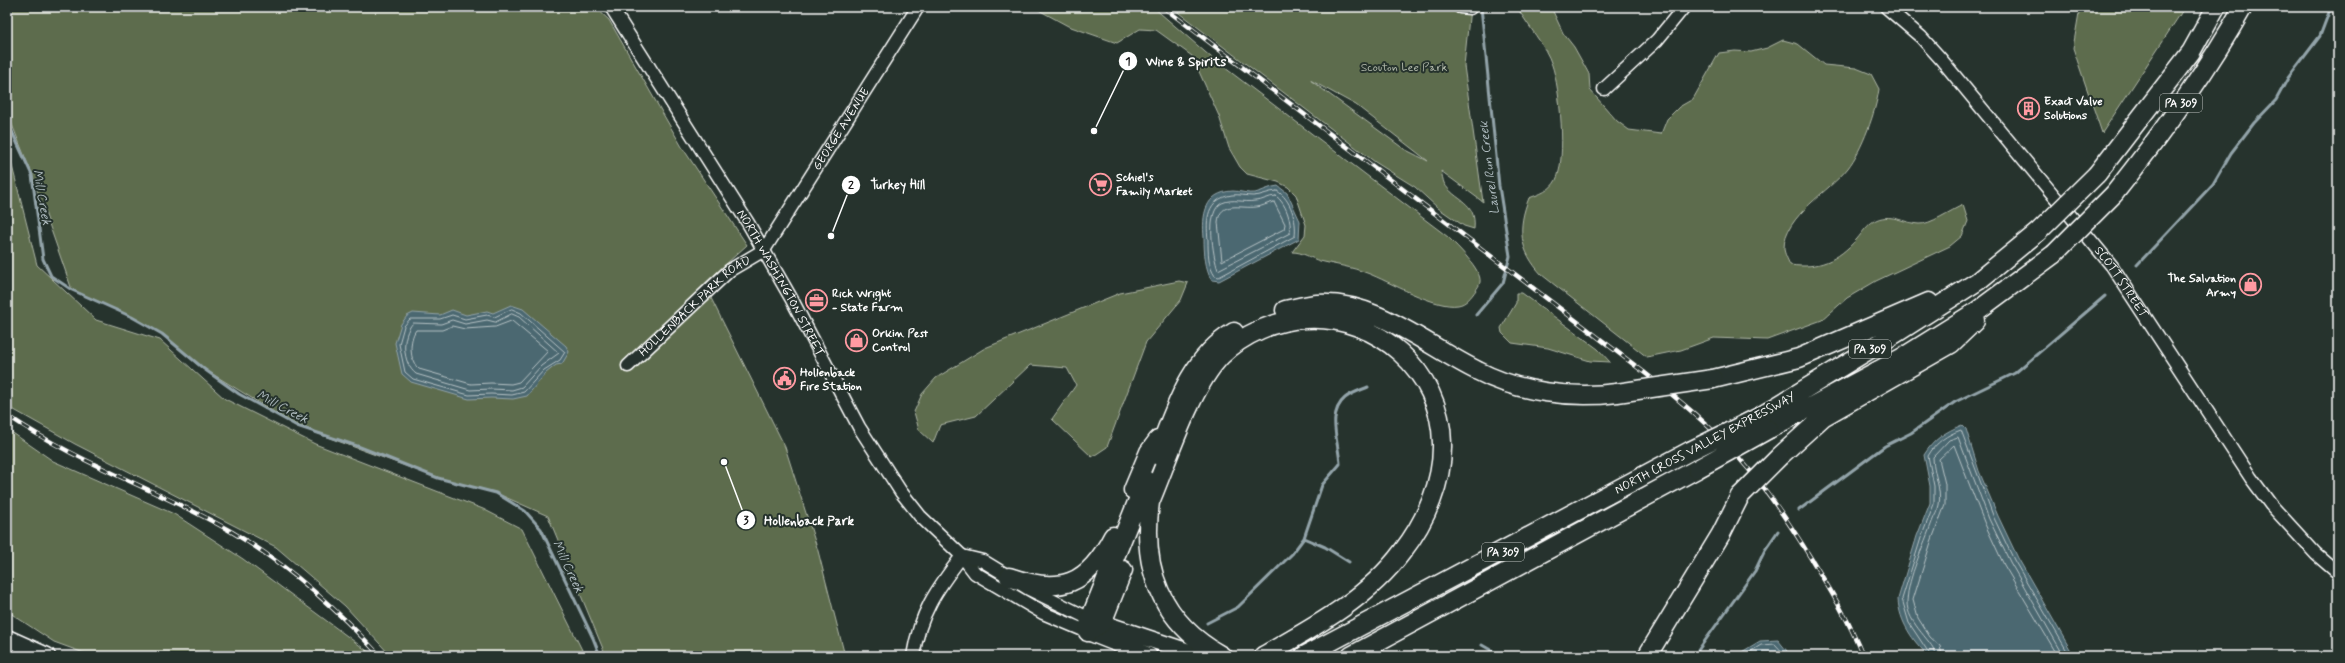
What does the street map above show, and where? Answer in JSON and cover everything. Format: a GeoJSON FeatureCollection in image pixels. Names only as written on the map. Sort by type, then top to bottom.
{"type":"FeatureCollection","features":[{"type":"Feature","properties":{"kind":"highway","name":"NORTH CROSS VALLEY EXPRESSWAY"},"geometry":{"type":"LineString","coordinates":[[1351,656],[1697,469],[1898,332],[1978,280],[2038,232],[2097,174],[2191,52],[2216,7]]}},
{"type":"Feature","properties":{"kind":"highway","name":"NORTH CROSS VALLEY EXPRESSWAY"},"geometry":{"type":"LineString","coordinates":[[1309,654],[1690,451],[1765,422],[1905,356],[1977,311],[2054,254],[2114,194],[2149,150],[2226,36],[2243,7]]}},
{"type":"Feature","properties":{"kind":"highway"},"geometry":{"type":"LineString","coordinates":[[1093,625],[1167,430],[1193,371],[1201,358],[1217,343],[1246,325],[1272,314],[1317,304],[1341,306],[1370,313],[1477,371],[1516,385],[1567,394],[1617,393],[1713,379],[1800,358],[1978,280]]}},
{"type":"Feature","properties":{"kind":"highway"},"geometry":{"type":"LineString","coordinates":[[1646,656],[1721,534],[1740,496],[1780,456],[1823,417],[1951,344],[2011,287]]}},
{"type":"Feature","properties":{"kind":"highway"},"geometry":{"type":"LineString","coordinates":[[1093,625],[1150,502],[1202,382],[1222,356],[1249,336],[1267,327],[1287,321],[1314,318],[1341,320],[1378,335],[1401,352],[1411,362],[1429,389],[1440,421],[1442,443],[1441,463],[1433,495],[1412,537],[1402,552],[1376,581],[1346,606],[1263,656]]}},
{"type":"Feature","properties":{"kind":"highway"},"geometry":{"type":"LineString","coordinates":[[1009,577],[1041,587],[1060,585],[1080,577],[1090,570],[1107,548],[1120,524],[1149,452],[1167,430]]}},
{"type":"Feature","properties":{"kind":"highway"},"geometry":{"type":"LineString","coordinates":[[1150,502],[1147,522],[1148,556],[1158,589],[1172,613],[1186,631],[1207,648],[1222,656]]}},
{"type":"Feature","properties":{"kind":"main road"},"geometry":{"type":"LineString","coordinates":[[1093,625],[1149,656]]}},
{"type":"Feature","properties":{"kind":"main road"},"geometry":{"type":"LineString","coordinates":[[1093,625],[1201,656]]}},
{"type":"Feature","properties":{"kind":"main road"},"geometry":{"type":"LineString","coordinates":[[7,638],[47,656]]}},
{"type":"Feature","properties":{"kind":"street","name":"NORTH WASHINGTON STREET"},"geometry":{"type":"LineString","coordinates":[[611,7],[764,250],[859,427],[901,492],[920,516],[962,556],[975,574],[1010,596],[1043,613],[1093,625]]}},
{"type":"Feature","properties":{"kind":"street","name":"GEORGE AVENUE"},"geometry":{"type":"LineString","coordinates":[[764,250],[918,7]]}},
{"type":"Feature","properties":{"kind":"street"},"geometry":{"type":"LineString","coordinates":[[1604,89],[1657,40],[1684,7]]}},
{"type":"Feature","properties":{"kind":"street","name":"SCOTT STREET"},"geometry":{"type":"LineString","coordinates":[[1886,7],[1921,37],[1940,58],[2107,260],[2251,478],[2287,523],[2338,573]]}},
{"type":"Feature","properties":{"kind":"street","name":"HOLLENBACK PARK ROAD"},"geometry":{"type":"LineString","coordinates":[[628,366],[730,270],[764,250]]}},
{"type":"Feature","properties":{"kind":"street"},"geometry":{"type":"LineString","coordinates":[[913,656],[917,634],[926,608],[938,588],[962,556],[983,561],[1093,625]]}},
{"type":"Feature","properties":{"kind":"green space"},"geometry":{"type":"Polygon","coordinates":[[[7,7],[595,7],[609,20],[682,147],[747,245],[704,284],[785,447],[818,551],[845,656],[606,656],[548,516],[496,493],[438,478],[297,426],[198,365],[162,334],[132,317],[72,290],[32,175],[7,112],[7,7]]]}},
{"type":"Feature","properties":{"kind":"green space"},"geometry":{"type":"Polygon","coordinates":[[[1033,7],[1153,7],[1212,58],[1448,237],[1473,265],[1480,277],[1480,284],[1466,302],[1458,305],[1448,305],[1437,303],[1412,294],[1361,271],[1320,261],[1303,254],[1292,252],[1305,235],[1306,225],[1296,195],[1288,187],[1278,182],[1247,174],[1240,167],[1229,148],[1219,116],[1192,56],[1156,30],[1140,29],[1117,43],[1068,26],[1033,7]]]}},
{"type":"Feature","properties":{"kind":"green space","name":"Scouton Lee Park"},"geometry":{"type":"Polygon","coordinates":[[[1171,7],[1470,8],[1464,66],[1483,202],[1441,171],[1444,183],[1469,207],[1472,212],[1474,229],[1464,226],[1438,208],[1415,187],[1375,162],[1171,7]],[[1310,80],[1404,149],[1428,161],[1356,105],[1310,80]]]}},
{"type":"Feature","properties":{"kind":"green space"},"geometry":{"type":"Polygon","coordinates":[[[1517,7],[1551,7],[1563,33],[1574,47],[1589,74],[1590,90],[1617,121],[1629,130],[1661,134],[1667,119],[1679,107],[1693,99],[1719,53],[1735,51],[1751,52],[1767,48],[1783,40],[1798,44],[1824,65],[1856,68],[1871,74],[1879,89],[1872,119],[1863,141],[1848,168],[1809,205],[1791,225],[1786,236],[1784,248],[1790,265],[1810,266],[1827,262],[1835,258],[1850,247],[1874,221],[1891,218],[1924,224],[1935,220],[1963,205],[1968,221],[1962,236],[1950,246],[1876,281],[1847,298],[1822,320],[1767,340],[1714,338],[1681,350],[1647,357],[1542,275],[1534,266],[1525,248],[1522,238],[1522,229],[1525,209],[1529,198],[1541,193],[1554,184],[1559,170],[1562,140],[1558,90],[1552,65],[1541,43],[1517,7]]]}},
{"type":"Feature","properties":{"kind":"green space"},"geometry":{"type":"Polygon","coordinates":[[[2080,7],[2185,7],[2102,133],[2073,48],[2080,7]]]}},
{"type":"Feature","properties":{"kind":"green space"},"geometry":{"type":"Polygon","coordinates":[[[7,146],[37,265],[96,320],[160,340],[225,399],[315,444],[483,509],[522,529],[585,656],[391,656],[345,606],[276,547],[75,444],[7,406],[7,146]]]}},
{"type":"Feature","properties":{"kind":"green space"},"geometry":{"type":"Polygon","coordinates":[[[1179,281],[1188,283],[1181,300],[1146,342],[1107,447],[1092,457],[1052,419],[1076,385],[1067,368],[1030,365],[976,416],[940,425],[933,443],[919,430],[914,412],[922,394],[936,378],[985,348],[1120,293],[1179,281]]]}},
{"type":"Feature","properties":{"kind":"green space"},"geometry":{"type":"Polygon","coordinates":[[[1516,293],[1522,293],[1598,349],[1610,362],[1590,361],[1548,348],[1512,343],[1502,333],[1501,328],[1516,303],[1516,293]]]}},
{"type":"Feature","properties":{"kind":"green space"},"geometry":{"type":"Polygon","coordinates":[[[7,429],[53,461],[174,514],[243,559],[374,656],[92,656],[54,642],[7,611],[7,429]]]}},
{"type":"Feature","properties":{"kind":"water"},"geometry":{"type":"Polygon","coordinates":[[[1278,186],[1287,193],[1300,221],[1299,239],[1219,281],[1212,280],[1205,260],[1203,230],[1205,214],[1211,201],[1223,192],[1233,191],[1255,193],[1278,186]]]}},
{"type":"Feature","properties":{"kind":"water"},"geometry":{"type":"Polygon","coordinates":[[[511,305],[523,309],[566,346],[569,352],[562,364],[556,365],[546,373],[527,396],[513,399],[469,399],[411,382],[402,374],[395,343],[401,324],[407,316],[413,313],[440,315],[452,310],[466,315],[487,311],[493,313],[511,305]]]}},
{"type":"Feature","properties":{"kind":"water"},"geometry":{"type":"Polygon","coordinates":[[[1962,425],[1966,429],[1979,471],[2018,558],[2074,656],[1929,656],[1912,638],[1904,623],[1898,599],[1917,536],[1930,503],[1930,486],[1924,455],[1940,437],[1950,430],[1962,425]]]}},
{"type":"Feature","properties":{"kind":"water"},"geometry":{"type":"Polygon","coordinates":[[[1778,640],[1791,656],[1735,656],[1760,641],[1778,640]]]}},
{"type":"Feature","properties":{"kind":"waterway","name":"Laurel Run Creek"},"geometry":{"type":"LineString","coordinates":[[1476,315],[1503,283],[1510,256],[1499,186],[1481,7]]}},
{"type":"Feature","properties":{"kind":"waterway"},"geometry":{"type":"LineString","coordinates":[[2137,265],[2213,184],[2231,153],[2254,123],[2276,100],[2288,78],[2320,36],[2331,7]]}},
{"type":"Feature","properties":{"kind":"waterway","name":"Mill Creek"},"geometry":{"type":"LineString","coordinates":[[7,121],[32,175],[43,259],[51,276],[72,290],[132,317],[162,334],[204,369],[239,394],[297,426],[360,447],[438,478],[496,493],[525,511],[541,529],[593,638],[600,656]]}},
{"type":"Feature","properties":{"kind":"waterway"},"geometry":{"type":"LineString","coordinates":[[1799,510],[1885,446],[1911,433],[1955,402],[2015,373],[2105,296]]}},
{"type":"Feature","properties":{"kind":"waterway","name":"Laurel Run Creek"},"geometry":{"type":"LineString","coordinates":[[1207,623],[1238,607],[1292,554],[1304,538],[1322,485],[1340,464],[1335,429],[1336,412],[1339,405],[1345,398],[1368,387]]}},
{"type":"Feature","properties":{"kind":"waterway"},"geometry":{"type":"LineString","coordinates":[[1694,656],[1755,571],[1765,550],[1778,531]]}},
{"type":"Feature","properties":{"kind":"waterway"},"geometry":{"type":"LineString","coordinates":[[1304,538],[1325,547],[1349,562]]}},
{"type":"Feature","properties":{"kind":"waterway"},"geometry":{"type":"LineString","coordinates":[[1482,645],[1501,656]]}},
{"type":"Feature","properties":{"kind":"railway"},"geometry":{"type":"LineString","coordinates":[[1163,7],[1645,373],[1706,424],[1749,470],[1769,494],[1787,520],[1840,607],[1863,656]]}},
{"type":"Feature","properties":{"kind":"railway"},"geometry":{"type":"LineString","coordinates":[[7,415],[61,448],[204,517],[253,545],[292,573],[329,604],[380,656]]}},
{"type":"Feature","properties":{"kind":"place","name":"Exact Valve Solutions"},"geometry":{"type":"Point","coordinates":[2028,108]}},
{"type":"Feature","properties":{"kind":"place","name":"Wine & Spirits"},"geometry":{"type":"Point","coordinates":[1094,131]}},
{"type":"Feature","properties":{"kind":"place","name":"Schiel's Family Market"},"geometry":{"type":"Point","coordinates":[1100,184]}},
{"type":"Feature","properties":{"kind":"place","name":"Turkey Hill"},"geometry":{"type":"Point","coordinates":[831,236]}},
{"type":"Feature","properties":{"kind":"place","name":"The Salvation Army"},"geometry":{"type":"Point","coordinates":[2251,285]}},
{"type":"Feature","properties":{"kind":"place","name":"Rick Wright - State Farm"},"geometry":{"type":"Point","coordinates":[816,300]}},
{"type":"Feature","properties":{"kind":"place","name":"Orkin Pest Control"},"geometry":{"type":"Point","coordinates":[857,340]}},
{"type":"Feature","properties":{"kind":"place","name":"Hollenback Fire Station"},"geometry":{"type":"Point","coordinates":[785,379]}},
{"type":"Feature","properties":{"kind":"place","name":"Hollenback Park"},"geometry":{"type":"Point","coordinates":[724,462]}}]}
